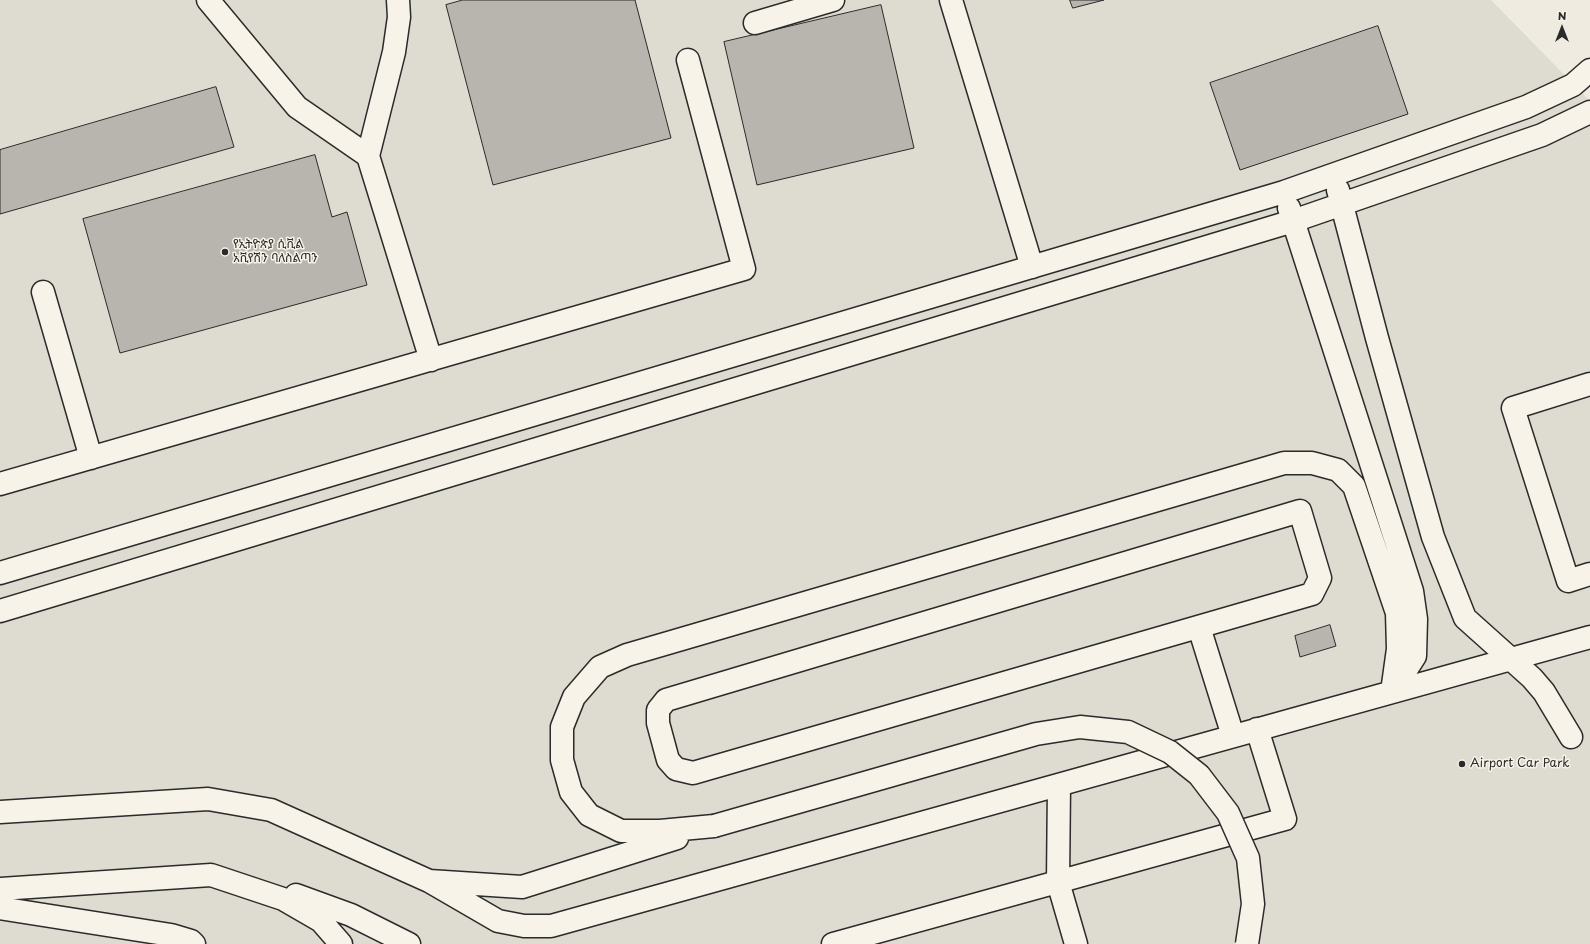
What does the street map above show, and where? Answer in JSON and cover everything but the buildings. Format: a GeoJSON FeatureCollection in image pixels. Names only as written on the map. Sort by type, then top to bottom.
{"type":"FeatureCollection","features":[{"type":"Feature","properties":{"kind":"lane"},"geometry":{"type":"LineString","coordinates":[[208,0],[297,108],[368,156]]}},
{"type":"Feature","properties":{"kind":"lane"},"geometry":{"type":"LineString","coordinates":[[398,0],[399,17],[394,52],[368,156],[431,360]]}},
{"type":"Feature","properties":{"kind":"lane"},"geometry":{"type":"LineString","coordinates":[[951,0],[1032,267]]}},
{"type":"Feature","properties":{"kind":"lane"},"geometry":{"type":"LineString","coordinates":[[756,23],[821,2]]}},
{"type":"Feature","properties":{"kind":"lane"},"geometry":{"type":"LineString","coordinates":[[0,484],[744,269],[688,60]]}},
{"type":"Feature","properties":{"kind":"lane"},"geometry":{"type":"LineString","coordinates":[[0,573],[1284,192],[1526,107],[1573,84],[1590,70]]}},
{"type":"Feature","properties":{"kind":"lane"},"geometry":{"type":"LineString","coordinates":[[0,611],[1293,221],[1542,135],[1590,112]]}},
{"type":"Feature","properties":{"kind":"lane"},"geometry":{"type":"LineString","coordinates":[[1334,175],[1377,338],[1433,537],[1465,618],[1532,678],[1544,692],[1571,737]]}},
{"type":"Feature","properties":{"kind":"lane"},"geometry":{"type":"LineString","coordinates":[[1284,192],[1412,591],[1416,619],[1415,656],[1392,692]]}},
{"type":"Feature","properties":{"kind":"lane"},"geometry":{"type":"LineString","coordinates":[[43,292],[91,458]]}},
{"type":"Feature","properties":{"kind":"lane"},"geometry":{"type":"LineString","coordinates":[[1590,384],[1513,408],[1568,581],[1590,574]]}},
{"type":"Feature","properties":{"kind":"lane"},"geometry":{"type":"LineString","coordinates":[[714,826],[660,831],[621,831],[589,815],[571,792],[562,760],[562,727],[574,697],[600,667],[627,655],[1284,464],[1312,463],[1338,470],[1354,486],[1397,613],[1398,649],[1392,692]]}},
{"type":"Feature","properties":{"kind":"lane"},"geometry":{"type":"LineString","coordinates":[[1300,511],[1320,578],[1312,594],[1199,627],[693,773],[676,769],[668,760],[658,723],[658,710],[666,700],[1300,511]]}},
{"type":"Feature","properties":{"kind":"lane"},"geometry":{"type":"LineString","coordinates":[[1199,627],[1233,736]]}},
{"type":"Feature","properties":{"kind":"lane"},"geometry":{"type":"LineString","coordinates":[[0,812],[208,800],[271,810],[429,881],[498,921],[524,926],[551,926],[1590,637]]}},
{"type":"Feature","properties":{"kind":"lane"},"geometry":{"type":"LineString","coordinates":[[429,881],[522,887],[714,826],[1036,734],[1080,727],[1128,732],[1170,752],[1199,775],[1228,813],[1248,858],[1253,904],[1247,944]]}},
{"type":"Feature","properties":{"kind":"lane"},"geometry":{"type":"LineString","coordinates":[[833,944],[1285,819],[1257,729]]}},
{"type":"Feature","properties":{"kind":"lane"},"geometry":{"type":"LineString","coordinates":[[1059,785],[1058,882],[1076,944]]}},
{"type":"Feature","properties":{"kind":"lane"},"geometry":{"type":"LineString","coordinates":[[0,889],[211,875],[287,891],[351,915],[410,944]]}},
{"type":"Feature","properties":{"kind":"lane"},"geometry":{"type":"LineString","coordinates":[[211,875],[283,899],[322,921],[341,944]]}},
{"type":"Feature","properties":{"kind":"lane"},"geometry":{"type":"LineString","coordinates":[[0,908],[171,935],[191,941],[194,944]]}},
{"type":"Feature","properties":{"kind":"shaded area"},"geometry":{"type":"Polygon","coordinates":[[[0,0],[1491,0],[1590,101],[1590,944],[0,944],[0,0]]]}},
{"type":"Feature","properties":{"kind":"place","name":"የኢትዮጵያ ሲቪል አቪየሽን ባለስልጣን"},"geometry":{"type":"Point","coordinates":[225,252]}},
{"type":"Feature","properties":{"kind":"place","name":"Airport Car Park"},"geometry":{"type":"Point","coordinates":[1462,764]}}]}
